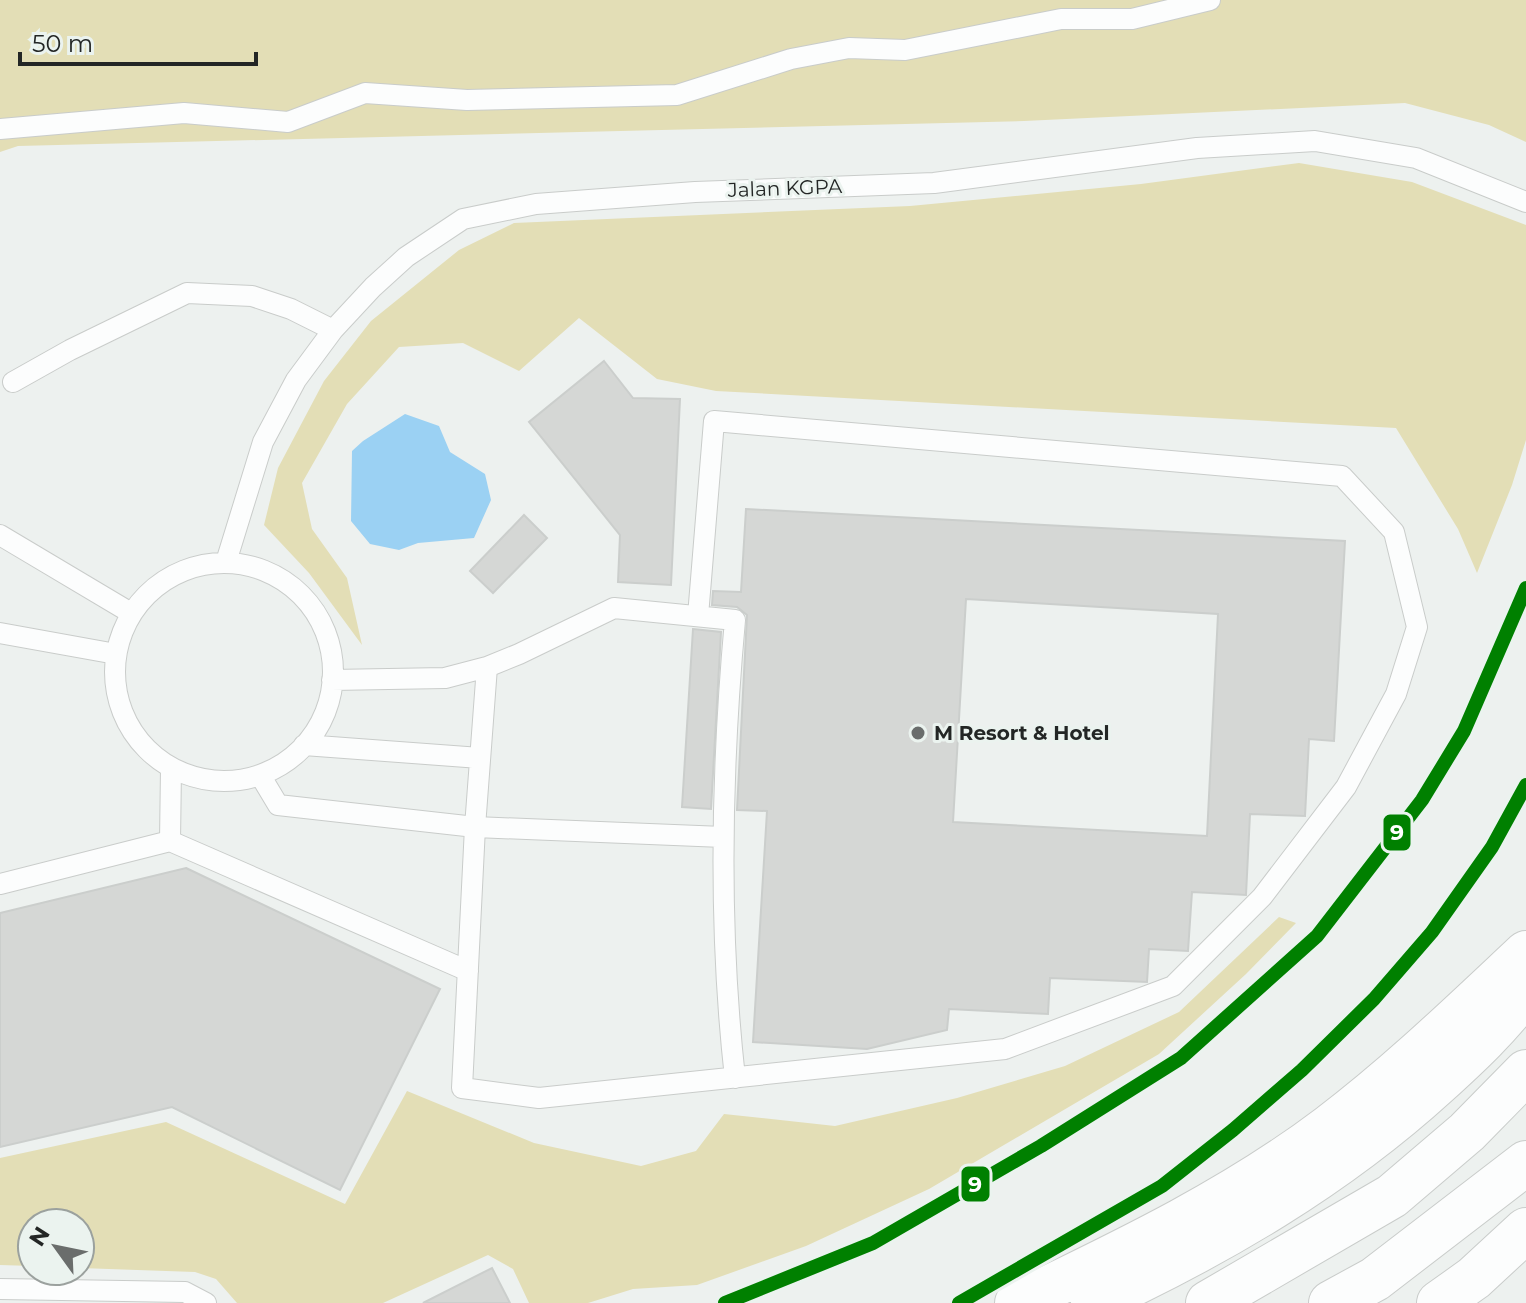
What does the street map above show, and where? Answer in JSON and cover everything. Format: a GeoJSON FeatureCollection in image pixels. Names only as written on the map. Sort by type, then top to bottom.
{"type":"FeatureCollection","features":[{"type":"Feature","properties":{"kind":"main road"},"geometry":{"type":"LineString","coordinates":[[1017,1303],[1137,1246],[1216,1201],[1329,1127],[1449,1025],[1526,953]]}},
{"type":"Feature","properties":{"kind":"main road"},"geometry":{"type":"LineString","coordinates":[[1093,1303],[1239,1228],[1337,1167],[1409,1109],[1477,1048],[1526,991]]}},
{"type":"Feature","properties":{"kind":"main road"},"geometry":{"type":"LineString","coordinates":[[1208,1303],[1392,1196],[1467,1132],[1526,1072]]}},
{"type":"Feature","properties":{"kind":"main road"},"geometry":{"type":"LineString","coordinates":[[1331,1303],[1375,1279],[1526,1163]]}},
{"type":"Feature","properties":{"kind":"main road"},"geometry":{"type":"LineString","coordinates":[[1439,1303],[1474,1278],[1526,1230]]}},
{"type":"Feature","properties":{"kind":"lane"},"geometry":{"type":"LineString","coordinates":[[0,129],[184,113],[288,122],[365,93],[467,100],[677,95],[791,59],[849,48],[905,50],[1060,9],[1132,19],[1210,0]]}},
{"type":"Feature","properties":{"kind":"lane","name":"Jalan KGPA"},"geometry":{"type":"LineString","coordinates":[[226,562],[263,442],[296,380],[333,330],[406,257],[463,219],[536,204],[695,192],[934,183],[1197,148],[1315,141],[1416,158],[1526,202]]}},
{"type":"Feature","properties":{"kind":"lane"},"geometry":{"type":"LineString","coordinates":[[13,382],[70,350],[187,293],[252,296],[291,309],[333,330]]}},
{"type":"Feature","properties":{"kind":"lane"},"geometry":{"type":"LineString","coordinates":[[487,667],[475,827],[462,1088],[539,1098],[1005,1049],[1173,986],[1262,897],[1346,787],[1396,694],[1417,627],[1394,532],[1342,476],[714,421],[698,616]]}},
{"type":"Feature","properties":{"kind":"lane"},"geometry":{"type":"LineString","coordinates":[[0,535],[131,613]]}},
{"type":"Feature","properties":{"kind":"lane"},"geometry":{"type":"LineString","coordinates":[[226,562],[255,566],[287,581],[312,605],[328,636],[334,671],[329,703],[315,732],[293,756],[260,775],[234,781],[202,780],[171,769],[149,753],[132,732],[120,708],[115,682],[116,654],[121,633],[131,613],[148,593],[169,577],[193,566],[226,562]]}},
{"type":"Feature","properties":{"kind":"lane"},"geometry":{"type":"LineString","coordinates":[[332,680],[445,678],[487,667],[614,608],[735,620],[724,757],[723,837],[725,984],[735,1078]]}},
{"type":"Feature","properties":{"kind":"lane"},"geometry":{"type":"LineString","coordinates":[[0,633],[116,654]]}},
{"type":"Feature","properties":{"kind":"lane"},"geometry":{"type":"LineString","coordinates":[[304,745],[480,758]]}},
{"type":"Feature","properties":{"kind":"lane"},"geometry":{"type":"LineString","coordinates":[[170,841],[171,769]]}},
{"type":"Feature","properties":{"kind":"lane"},"geometry":{"type":"LineString","coordinates":[[260,775],[278,805],[475,827],[723,837]]}},
{"type":"Feature","properties":{"kind":"lane"},"geometry":{"type":"LineString","coordinates":[[0,884],[170,841],[468,971]]}},
{"type":"Feature","properties":{"kind":"lane"},"geometry":{"type":"LineString","coordinates":[[0,1289],[185,1292],[206,1303]]}},
{"type":"Feature","properties":{"kind":"shaded area"},"geometry":{"type":"Polygon","coordinates":[[[0,0],[1526,0],[1526,142],[1489,125],[1405,103],[1024,121],[18,146],[0,152],[0,0]]]}},
{"type":"Feature","properties":{"kind":"shaded area"},"geometry":{"type":"Polygon","coordinates":[[[1299,163],[1412,182],[1526,225],[1526,440],[1512,485],[1477,573],[1458,529],[1396,428],[716,391],[657,379],[579,318],[519,371],[463,343],[399,347],[347,404],[302,483],[312,529],[347,578],[362,645],[309,573],[264,525],[278,468],[324,381],[371,321],[459,250],[514,223],[910,206],[1141,184],[1299,163]]]}},
{"type":"Feature","properties":{"kind":"shaded area"},"geometry":{"type":"Polygon","coordinates":[[[1279,917],[1296,923],[1159,1054],[929,1189],[806,1246],[697,1285],[633,1289],[588,1303],[529,1303],[513,1269],[488,1255],[383,1303],[237,1303],[216,1279],[195,1272],[96,1269],[96,1207],[16,1207],[16,1266],[0,1265],[0,1158],[166,1122],[345,1204],[407,1091],[534,1143],[641,1166],[696,1151],[724,1114],[835,1126],[957,1098],[1065,1066],[1179,1012],[1279,917]]]}},
{"type":"Feature","properties":{"kind":"water"},"geometry":{"type":"Polygon","coordinates":[[[405,414],[439,426],[450,452],[485,474],[491,500],[474,538],[418,543],[399,550],[370,544],[351,521],[352,451],[405,414]]]}},
{"type":"Feature","properties":{"kind":"building"},"geometry":{"type":"Polygon","coordinates":[[[604,361],[633,398],[680,399],[671,585],[618,582],[620,535],[529,422],[604,361]]]}},
{"type":"Feature","properties":{"kind":"building"},"geometry":{"type":"Polygon","coordinates":[[[746,509],[1345,541],[1334,741],[1309,739],[1305,816],[1250,814],[1246,895],[1192,892],[1188,951],[1149,949],[1147,982],[1050,978],[1048,1014],[949,1009],[947,1030],[867,1049],[753,1042],[767,811],[737,810],[747,615],[737,607],[712,605],[713,591],[741,592],[746,509]],[[966,599],[953,822],[1207,836],[1218,614],[966,599]]]}},
{"type":"Feature","properties":{"kind":"building"},"geometry":{"type":"Polygon","coordinates":[[[524,515],[547,538],[493,593],[470,571],[524,515]]]}},
{"type":"Feature","properties":{"kind":"building"},"geometry":{"type":"Polygon","coordinates":[[[693,629],[721,632],[711,809],[682,807],[693,629]]]}},
{"type":"Feature","properties":{"kind":"building"},"geometry":{"type":"Polygon","coordinates":[[[186,868],[440,989],[340,1190],[172,1107],[0,1147],[0,913],[186,868]]]}},
{"type":"Feature","properties":{"kind":"building"},"geometry":{"type":"Polygon","coordinates":[[[492,1268],[510,1303],[423,1303],[492,1268]]]}},
{"type":"Feature","properties":{"kind":"transit line","name":"9"},"geometry":{"type":"LineString","coordinates":[[725,1303],[873,1243],[1041,1146],[1181,1058],[1317,936],[1422,800],[1464,731],[1526,588]]}},
{"type":"Feature","properties":{"kind":"transit line","name":"9"},"geometry":{"type":"LineString","coordinates":[[959,1303],[1162,1186],[1302,1070],[1374,999],[1432,932],[1492,847],[1526,785]]}},
{"type":"Feature","properties":{"kind":"place","name":"M Resort & Hotel"},"geometry":{"type":"Point","coordinates":[918,733]}}]}
